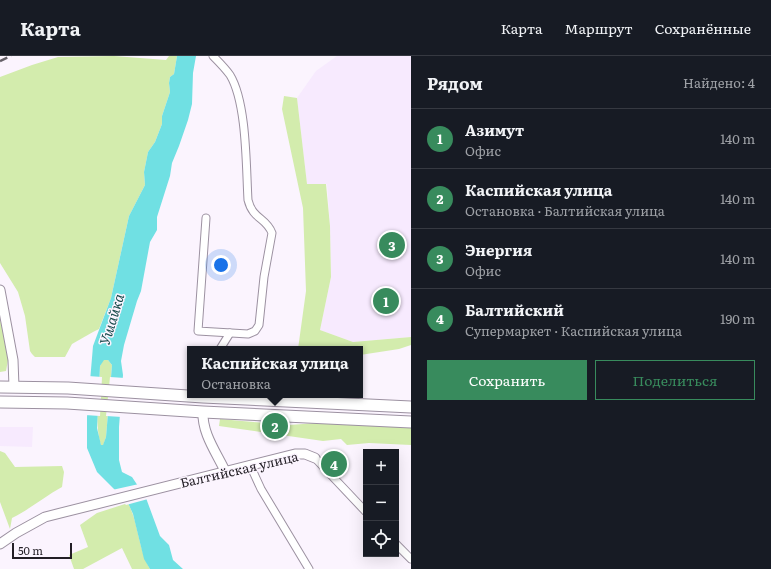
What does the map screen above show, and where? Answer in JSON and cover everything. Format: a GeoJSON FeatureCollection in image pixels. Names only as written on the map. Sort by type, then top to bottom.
{"type":"FeatureCollection","features":[{"type":"Feature","properties":{"kind":"main road"},"geometry":{"type":"LineString","coordinates":[[0,387],[68,388],[187,395]]}},
{"type":"Feature","properties":{"kind":"main road"},"geometry":{"type":"LineString","coordinates":[[241,398],[411,407]]}},
{"type":"Feature","properties":{"kind":"main road"},"geometry":{"type":"LineString","coordinates":[[0,402],[67,403],[203,412],[411,422]]}},
{"type":"Feature","properties":{"kind":"street"},"geometry":{"type":"LineString","coordinates":[[206,218],[198,331],[248,334],[255,331],[259,325],[264,277],[272,233],[270,227],[250,209],[248,200],[245,138],[240,103],[230,75],[213,56]]}},
{"type":"Feature","properties":{"kind":"street"},"geometry":{"type":"LineString","coordinates":[[0,290],[13,360],[14,387]]}},
{"type":"Feature","properties":{"kind":"street"},"geometry":{"type":"LineString","coordinates":[[222,346],[230,333]]}},
{"type":"Feature","properties":{"kind":"street"},"geometry":{"type":"LineString","coordinates":[[203,412],[205,430],[225,470]]}},
{"type":"Feature","properties":{"kind":"street","name":"Балтийская улица"},"geometry":{"type":"LineString","coordinates":[[0,544],[16,533],[45,517],[225,470],[295,454],[305,454],[315,458]]}},
{"type":"Feature","properties":{"kind":"street"},"geometry":{"type":"LineString","coordinates":[[315,458],[363,509]]}},
{"type":"Feature","properties":{"kind":"street"},"geometry":{"type":"LineString","coordinates":[[250,465],[261,489],[309,569]]}},
{"type":"Feature","properties":{"kind":"street"},"geometry":{"type":"LineString","coordinates":[[399,547],[411,560]]}},
{"type":"Feature","properties":{"kind":"shaded area"},"geometry":{"type":"Polygon","coordinates":[[[337,56],[411,56],[411,337],[353,342],[320,330],[331,277],[327,184],[307,185],[297,98],[316,71],[337,56]]]}},
{"type":"Feature","properties":{"kind":"shaded area"},"geometry":{"type":"Polygon","coordinates":[[[0,427],[33,427],[32,447],[0,446],[0,427]]]}},
{"type":"Feature","properties":{"kind":"green space"},"geometry":{"type":"Polygon","coordinates":[[[114,56],[166,60],[169,56],[177,56],[174,74],[170,77],[170,92],[162,116],[162,124],[155,142],[148,152],[144,172],[145,185],[129,216],[111,298],[99,329],[72,344],[65,357],[35,357],[30,351],[25,316],[18,292],[0,263],[0,77],[58,57],[114,56]]]}},
{"type":"Feature","properties":{"kind":"green space"},"geometry":{"type":"Polygon","coordinates":[[[284,96],[297,98],[307,184],[326,184],[330,226],[331,277],[320,330],[353,342],[411,337],[411,345],[399,349],[363,355],[363,346],[298,346],[306,291],[303,208],[282,109],[284,96]]]}},
{"type":"Feature","properties":{"kind":"green space"},"geometry":{"type":"Polygon","coordinates":[[[0,319],[9,355],[6,371],[0,372],[0,319]]]}},
{"type":"Feature","properties":{"kind":"green space"},"geometry":{"type":"Polygon","coordinates":[[[103,360],[108,360],[112,365],[106,437],[103,446],[101,445],[99,436],[97,416],[100,366],[103,360]]]}},
{"type":"Feature","properties":{"kind":"green space"},"geometry":{"type":"Polygon","coordinates":[[[220,419],[289,425],[331,422],[411,426],[411,445],[369,443],[347,445],[341,439],[323,441],[219,426],[220,419]]]}},
{"type":"Feature","properties":{"kind":"green space"},"geometry":{"type":"Polygon","coordinates":[[[0,451],[5,453],[15,467],[62,466],[64,472],[62,487],[12,518],[10,529],[0,502],[0,451]]]}},
{"type":"Feature","properties":{"kind":"green space"},"geometry":{"type":"Polygon","coordinates":[[[128,503],[132,511],[143,553],[150,569],[132,569],[122,548],[83,569],[74,569],[69,555],[88,547],[80,525],[97,513],[128,503]]]}},
{"type":"Feature","properties":{"kind":"water","name":"Ушайка"},"geometry":{"type":"Polygon","coordinates":[[[177,56],[196,56],[193,73],[192,104],[188,120],[172,163],[170,176],[157,217],[157,230],[150,242],[141,291],[124,345],[121,361],[123,375],[119,427],[119,460],[122,472],[132,477],[146,498],[160,536],[169,545],[173,560],[183,569],[150,569],[144,559],[133,514],[128,503],[97,472],[87,448],[87,417],[93,346],[111,298],[129,216],[145,185],[144,172],[148,152],[155,142],[162,124],[162,116],[170,92],[170,77],[174,74],[177,56]],[[104,360],[100,366],[97,428],[101,445],[103,445],[106,437],[112,365],[108,360],[104,360]]]}},
{"type":"Feature","properties":{"kind":"pier"},"geometry":{"type":"Polygon","coordinates":[[[88,376],[102,377],[100,416],[85,415],[88,376]]]}},
{"type":"Feature","properties":{"kind":"pier"},"geometry":{"type":"Polygon","coordinates":[[[110,377],[125,378],[122,417],[106,416],[110,377]]]}},
{"type":"Feature","properties":{"kind":"pier"},"geometry":{"type":"Polygon","coordinates":[[[139,484],[148,499],[126,505],[112,490],[139,484]]]}},
{"type":"Feature","properties":{"kind":"railway"},"geometry":{"type":"LineString","coordinates":[[0,61],[11,56]]}},
{"type":"Feature","properties":{"kind":"place","name":"Энергия"},"geometry":{"type":"Point","coordinates":[392,245]}},
{"type":"Feature","properties":{"kind":"place","name":"Азимут"},"geometry":{"type":"Point","coordinates":[386,301]}},
{"type":"Feature","properties":{"kind":"place","name":"Каспийская улица"},"geometry":{"type":"Point","coordinates":[275,426]}},
{"type":"Feature","properties":{"kind":"place","name":"Балтийский"},"geometry":{"type":"Point","coordinates":[334,464]}}]}
